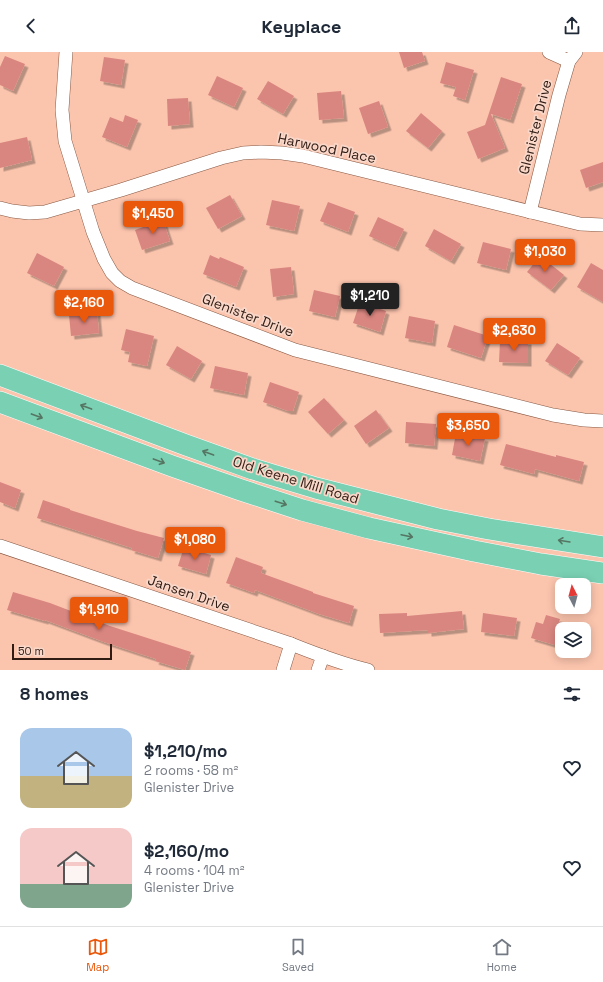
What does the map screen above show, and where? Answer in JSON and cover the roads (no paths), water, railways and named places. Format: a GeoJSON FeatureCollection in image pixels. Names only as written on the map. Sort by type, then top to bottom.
{"type":"FeatureCollection","features":[{"type":"Feature","properties":{"kind":"main road","name":"Old Keene Mill Road"},"geometry":{"type":"LineString","coordinates":[[0,375],[253,469],[316,488],[438,519],[489,529],[603,547]]}},
{"type":"Feature","properties":{"kind":"main road","name":"Old Keene Mill Road"},"geometry":{"type":"LineString","coordinates":[[0,402],[172,466],[302,510],[369,528],[474,551],[541,564],[603,573]]}},
{"type":"Feature","properties":{"kind":"street","name":"Glenister Drive"},"geometry":{"type":"LineString","coordinates":[[66,52],[62,110],[65,141],[93,232],[104,259],[112,273],[120,281],[132,288],[295,350],[553,416],[603,421]]}},
{"type":"Feature","properties":{"kind":"street"},"geometry":{"type":"LineString","coordinates":[[549,52],[572,57]]}},
{"type":"Feature","properties":{"kind":"street","name":"Glenister Drive"},"geometry":{"type":"LineString","coordinates":[[530,212],[559,95],[572,57]]}},
{"type":"Feature","properties":{"kind":"street","name":"Harwood Place"},"geometry":{"type":"LineString","coordinates":[[0,208],[29,213],[44,212],[121,190],[221,158],[243,153],[261,152],[303,156],[580,224],[603,225]]}},
{"type":"Feature","properties":{"kind":"street","name":"Jansen Drive"},"geometry":{"type":"LineString","coordinates":[[0,546],[291,644],[357,668],[368,670]]}},
{"type":"Feature","properties":{"kind":"street"},"geometry":{"type":"LineString","coordinates":[[283,670],[291,644]]}},
{"type":"Feature","properties":{"kind":"street"},"geometry":{"type":"LineString","coordinates":[[318,670],[323,656]]}}]}
